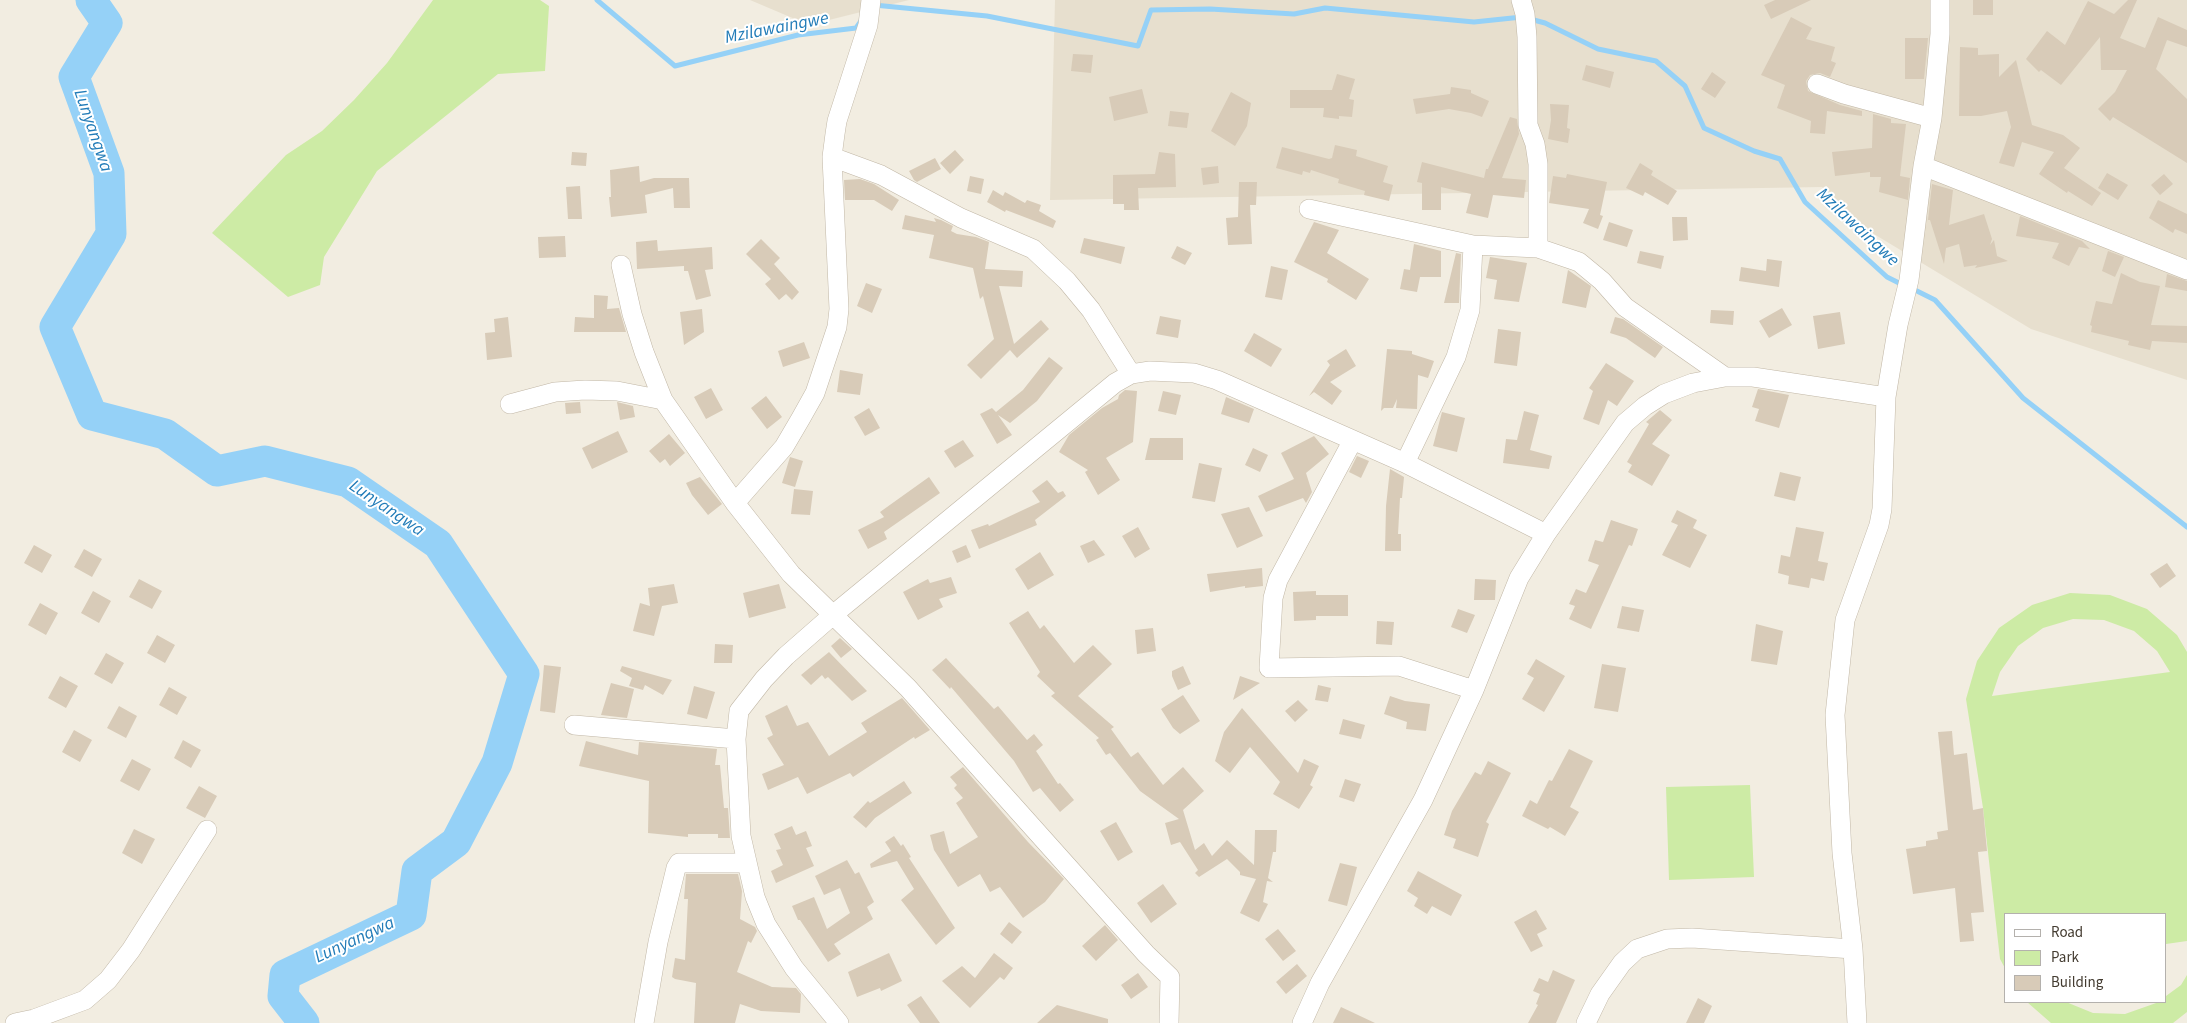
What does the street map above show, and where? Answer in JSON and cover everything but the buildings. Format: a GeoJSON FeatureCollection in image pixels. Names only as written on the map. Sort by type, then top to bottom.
{"type":"FeatureCollection","features":[{"type":"Feature","properties":{"kind":"street"},"geometry":{"type":"LineString","coordinates":[[735,503],[784,447],[801,418],[815,393],[837,327],[839,309],[832,157],[837,121],[868,25],[871,0]]}},
{"type":"Feature","properties":{"kind":"street"},"geometry":{"type":"LineString","coordinates":[[1857,1023],[1853,949],[1842,853],[1835,716],[1845,620],[1879,525],[1882,509],[1886,397],[1896,334],[1909,280],[1923,166],[1932,118],[1940,34],[1940,0]]}},
{"type":"Feature","properties":{"kind":"street"},"geometry":{"type":"LineString","coordinates":[[1524,12],[1528,125],[1535,144],[1538,164],[1538,248]]}},
{"type":"Feature","properties":{"kind":"street"},"geometry":{"type":"LineString","coordinates":[[1817,84],[1844,94],[1932,118]]}},
{"type":"Feature","properties":{"kind":"street"},"geometry":{"type":"LineString","coordinates":[[832,157],[881,175],[961,218],[1033,250],[1067,281],[1091,310],[1131,374]]}},
{"type":"Feature","properties":{"kind":"street"},"geometry":{"type":"LineString","coordinates":[[1923,166],[2187,270]]}},
{"type":"Feature","properties":{"kind":"street"},"geometry":{"type":"LineString","coordinates":[[1309,209],[1473,245],[1538,248],[1584,266],[1602,281],[1625,307],[1725,377]]}},
{"type":"Feature","properties":{"kind":"street"},"geometry":{"type":"LineString","coordinates":[[1405,462],[1456,357],[1470,310],[1473,245]]}},
{"type":"Feature","properties":{"kind":"street"},"geometry":{"type":"LineString","coordinates":[[621,264],[639,337],[663,400],[735,503],[791,574],[908,688],[1146,954],[1170,977],[1169,1023]]}},
{"type":"Feature","properties":{"kind":"street"},"geometry":{"type":"LineString","coordinates":[[839,1023],[794,968],[766,924],[755,897],[740,836],[736,721],[743,704],[786,656],[834,614],[1100,396],[1131,374],[1150,371],[1204,375],[1405,462],[1546,534]]}},
{"type":"Feature","properties":{"kind":"street"},"geometry":{"type":"LineString","coordinates":[[1302,1023],[1320,984],[1423,800],[1474,690],[1519,578],[1546,534],[1625,423],[1644,406],[1664,394],[1693,383],[1725,377],[1753,377],[1886,397]]}},
{"type":"Feature","properties":{"kind":"street"},"geometry":{"type":"LineString","coordinates":[[510,404],[555,392],[585,390],[617,391],[663,400]]}},
{"type":"Feature","properties":{"kind":"street"},"geometry":{"type":"LineString","coordinates":[[1353,440],[1278,580],[1273,598],[1269,668],[1400,666],[1474,690]]}},
{"type":"Feature","properties":{"kind":"street"},"geometry":{"type":"LineString","coordinates":[[574,725],[736,739]]}},
{"type":"Feature","properties":{"kind":"street"},"geometry":{"type":"LineString","coordinates":[[15,1023],[34,1019],[85,1000],[108,980],[130,950],[206,830]]}},
{"type":"Feature","properties":{"kind":"street"},"geometry":{"type":"LineString","coordinates":[[644,1023],[658,942],[676,868],[679,863],[747,862]]}},
{"type":"Feature","properties":{"kind":"street"},"geometry":{"type":"LineString","coordinates":[[1586,1023],[1600,994],[1622,962],[1637,949],[1668,939],[1692,938],[1853,949]]}},
{"type":"Feature","properties":{"kind":"shaded area"},"geometry":{"type":"Polygon","coordinates":[[[750,0],[909,0],[809,25],[750,0]]]}},
{"type":"Feature","properties":{"kind":"shaded area"},"geometry":{"type":"Polygon","coordinates":[[[1055,0],[2187,0],[2187,380],[2031,329],[1869,231],[1822,187],[1050,200],[1055,0]]]}},
{"type":"Feature","properties":{"kind":"green space"},"geometry":{"type":"Polygon","coordinates":[[[433,0],[540,0],[549,6],[545,71],[498,74],[377,171],[324,257],[320,285],[288,297],[212,233],[286,155],[322,131],[354,100],[387,63],[433,0]]]}},
{"type":"Feature","properties":{"kind":"green space"},"geometry":{"type":"Polygon","coordinates":[[[2070,593],[2110,595],[2147,609],[2177,635],[2187,652],[2187,941],[2167,944],[2167,913],[2004,913],[2004,966],[2000,959],[1983,808],[1966,699],[1977,661],[1999,628],[2032,605],[2070,593]],[[2073,619],[2043,628],[2018,646],[2000,672],[1992,696],[2170,672],[2157,651],[2134,631],[2104,620],[2073,619]]]}},
{"type":"Feature","properties":{"kind":"green space"},"geometry":{"type":"Polygon","coordinates":[[[1750,785],[1754,877],[1669,880],[1666,787],[1750,785]]]}},
{"type":"Feature","properties":{"kind":"green space"},"geometry":{"type":"Polygon","coordinates":[[[2187,975],[2187,1012],[2173,1023],[2051,1023],[2028,1003],[2068,1003],[2093,1013],[2125,1014],[2156,1003],[2167,1003],[2167,995],[2181,985],[2187,975]]]}},
{"type":"Feature","properties":{"kind":"waterway","name":"Lunyangwa"},"geometry":{"type":"LineString","coordinates":[[91,0],[107,23],[74,77],[109,173],[111,234],[55,327],[92,415],[165,434],[217,471],[265,461],[348,482],[438,544],[524,674],[497,763],[456,842],[417,871],[411,915],[285,975],[283,996],[304,1023]]}},
{"type":"Feature","properties":{"kind":"waterway","name":"Mzilawaingwe"},"geometry":{"type":"LineString","coordinates":[[597,0],[675,66],[798,35],[856,28],[861,21]]}},
{"type":"Feature","properties":{"kind":"waterway","name":"Mzilawaingwe"},"geometry":{"type":"LineString","coordinates":[[874,5],[987,16],[1138,46],[1151,10],[1210,9],[1294,14],[1325,8],[1474,22],[1522,17]]}},
{"type":"Feature","properties":{"kind":"waterway","name":"Mzilawaingwe"},"geometry":{"type":"LineString","coordinates":[[1530,19],[1545,23],[1598,49],[1656,61],[1685,86],[1704,128],[1754,151],[1780,159],[1805,202],[1887,277],[1903,285]]}},
{"type":"Feature","properties":{"kind":"waterway","name":"Mzilawaingwe"},"geometry":{"type":"LineString","coordinates":[[1911,288],[1935,300],[2023,398],[2187,527]]}}]}
